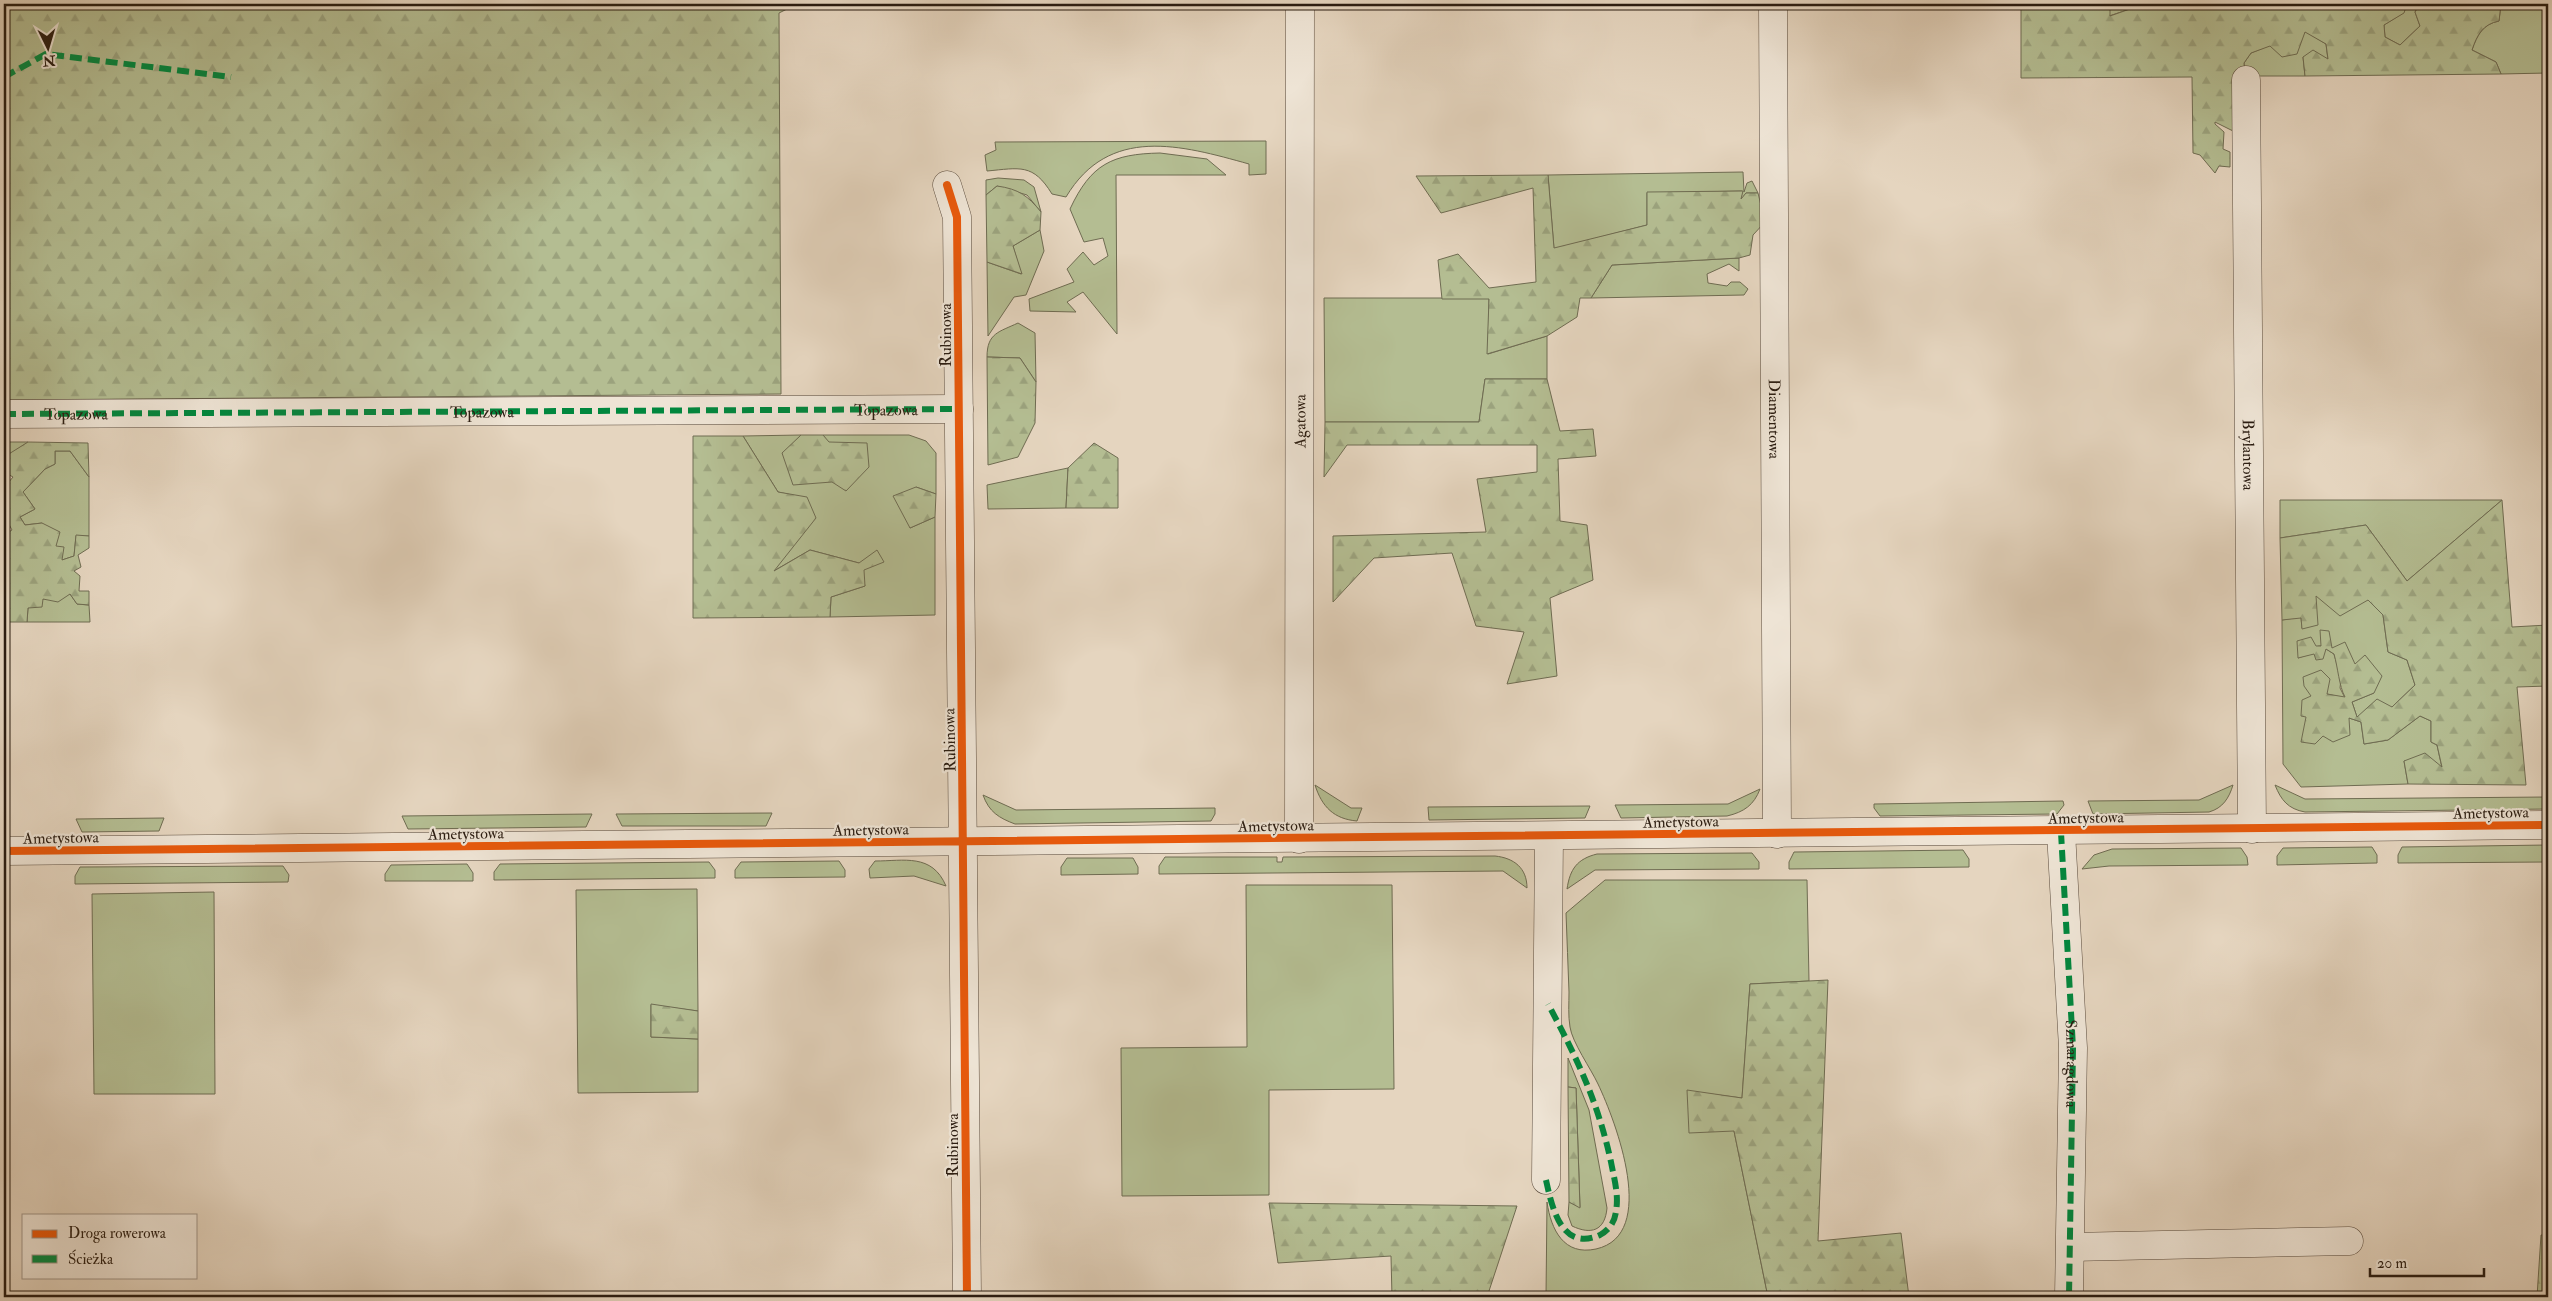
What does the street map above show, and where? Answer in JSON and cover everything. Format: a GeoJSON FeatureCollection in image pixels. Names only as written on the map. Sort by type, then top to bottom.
{"type":"FeatureCollection","features":[{"type":"Feature","properties":{"kind":"street","name":"Agatowa"},"geometry":{"type":"LineString","coordinates":[[1299,839],[1300,4]]}},
{"type":"Feature","properties":{"kind":"street","name":"Diamentowa"},"geometry":{"type":"LineString","coordinates":[[1773,4],[1777,834]]}},
{"type":"Feature","properties":{"kind":"street","name":"Brylantowa"},"geometry":{"type":"LineString","coordinates":[[2246,80],[2252,829]]}},
{"type":"Feature","properties":{"kind":"street","name":"Rubinowa"},"geometry":{"type":"LineString","coordinates":[[946,185],[957,217],[967,1297]]}},
{"type":"Feature","properties":{"kind":"street","name":"Topazowa"},"geometry":{"type":"LineString","coordinates":[[4,414],[959,410]]}},
{"type":"Feature","properties":{"kind":"street","name":"Ametystowa"},"geometry":{"type":"LineString","coordinates":[[4,851],[2548,826]]}},
{"type":"Feature","properties":{"kind":"street","name":"Szmaragdowa"},"geometry":{"type":"LineString","coordinates":[[2061,832],[2073,1048],[2069,1297]]}},
{"type":"Feature","properties":{"kind":"street"},"geometry":{"type":"LineString","coordinates":[[1546,1180],[1550,836]]}},
{"type":"Feature","properties":{"kind":"street"},"geometry":{"type":"LineString","coordinates":[[2071,1247],[2349,1241]]}},
{"type":"Feature","properties":{"kind":"green space"},"geometry":{"type":"Polygon","coordinates":[[[4,4],[797,4],[779,13],[781,394],[4,400],[4,4]]]}},
{"type":"Feature","properties":{"kind":"green space"},"geometry":{"type":"Polygon","coordinates":[[[2021,4],[2110,4],[2110,16],[2130,9],[2130,4],[2407,4],[2404,13],[2384,25],[2385,37],[2400,45],[2420,26],[2415,12],[2420,4],[2501,4],[2499,21],[2493,22],[2481,31],[2472,50],[2496,62],[2501,74],[2305,76],[2303,57],[2313,50],[2328,59],[2326,44],[2305,32],[2297,54],[2282,57],[2270,46],[2251,53],[2244,63],[2245,76],[2233,131],[2215,122],[2224,132],[2223,149],[2230,152],[2230,167],[2219,166],[2215,173],[2200,155],[2193,153],[2192,77],[2021,78],[2021,4]]]}},
{"type":"Feature","properties":{"kind":"green space"},"geometry":{"type":"Polygon","coordinates":[[[2110,4],[2130,4],[2130,9],[2109,16],[2110,4]]]}},
{"type":"Feature","properties":{"kind":"green space"},"geometry":{"type":"Polygon","coordinates":[[[2407,4],[2420,4],[2415,12],[2420,26],[2400,45],[2385,37],[2384,25],[2403,13],[2407,4]]]}},
{"type":"Feature","properties":{"kind":"green space"},"geometry":{"type":"Polygon","coordinates":[[[2501,4],[2548,4],[2548,48],[2544,47],[2548,73],[2501,74],[2496,62],[2472,50],[2481,31],[2493,22],[2499,21],[2501,4]]]}},
{"type":"Feature","properties":{"kind":"green space"},"geometry":{"type":"Polygon","coordinates":[[[2305,31],[2326,44],[2328,60],[2303,57],[2305,76],[2245,76],[2244,63],[2251,53],[2305,31]]]}},
{"type":"Feature","properties":{"kind":"green space"},"geometry":{"type":"Polygon","coordinates":[[[1266,141],[1266,174],[1249,175],[1249,164],[1198,151],[1148,146],[1125,150],[1103,159],[1083,174],[1066,197],[1052,194],[1045,184],[1032,172],[1017,169],[987,171],[985,155],[996,150],[995,142],[1266,141]]]}},
{"type":"Feature","properties":{"kind":"green space"},"geometry":{"type":"Polygon","coordinates":[[[1160,153],[1207,159],[1226,175],[1116,175],[1117,334],[1083,292],[1067,302],[1076,312],[1030,311],[1029,299],[1074,282],[1067,269],[1083,252],[1094,265],[1108,256],[1103,238],[1084,242],[1070,209],[1086,181],[1105,164],[1116,159],[1160,153]]]}},
{"type":"Feature","properties":{"kind":"green space"},"geometry":{"type":"Polygon","coordinates":[[[1743,172],[1744,192],[1747,183],[1752,181],[1758,193],[1746,193],[1741,200],[1742,191],[1647,193],[1647,225],[1554,249],[1548,175],[1743,172]]]}},
{"type":"Feature","properties":{"kind":"green space"},"geometry":{"type":"Polygon","coordinates":[[[1548,175],[1554,248],[1647,225],[1647,192],[1743,191],[1741,199],[1746,193],[1758,193],[1765,222],[1753,235],[1750,255],[1739,258],[1612,265],[1591,298],[1580,298],[1577,317],[1547,336],[1487,354],[1489,299],[1442,299],[1438,260],[1458,254],[1489,288],[1536,282],[1533,188],[1441,213],[1416,176],[1548,175]]]}},
{"type":"Feature","properties":{"kind":"green space"},"geometry":{"type":"Polygon","coordinates":[[[998,178],[1024,180],[1034,187],[1041,212],[1027,195],[997,186],[986,195],[986,180],[998,178]]]}},
{"type":"Feature","properties":{"kind":"green space"},"geometry":{"type":"Polygon","coordinates":[[[997,186],[1017,191],[1032,202],[1041,212],[1040,230],[1013,246],[1022,274],[987,262],[986,195],[997,186]]]}},
{"type":"Feature","properties":{"kind":"green space"},"geometry":{"type":"Polygon","coordinates":[[[1040,230],[1044,251],[1026,295],[1014,297],[988,336],[987,262],[1021,274],[1013,246],[1040,230]]]}},
{"type":"Feature","properties":{"kind":"green space"},"geometry":{"type":"Polygon","coordinates":[[[1739,258],[1739,271],[1729,264],[1707,274],[1708,283],[1727,286],[1731,282],[1740,282],[1748,289],[1744,295],[1591,298],[1612,265],[1739,258]]]}},
{"type":"Feature","properties":{"kind":"green space"},"geometry":{"type":"Polygon","coordinates":[[[1324,298],[1489,298],[1488,354],[1547,336],[1547,379],[1485,379],[1479,422],[1325,422],[1324,298]]]}},
{"type":"Feature","properties":{"kind":"green space"},"geometry":{"type":"Polygon","coordinates":[[[1018,323],[1035,333],[1036,382],[1020,358],[987,357],[989,343],[995,334],[1018,323]]]}},
{"type":"Feature","properties":{"kind":"green space"},"geometry":{"type":"Polygon","coordinates":[[[987,357],[1020,358],[1036,382],[1035,423],[1018,457],[988,465],[987,357]]]}},
{"type":"Feature","properties":{"kind":"green space"},"geometry":{"type":"Polygon","coordinates":[[[1485,379],[1547,379],[1560,431],[1593,429],[1596,456],[1558,459],[1560,521],[1587,525],[1593,580],[1550,598],[1557,676],[1507,684],[1524,632],[1476,626],[1452,553],[1374,558],[1333,602],[1333,536],[1486,532],[1477,479],[1537,472],[1537,445],[1347,445],[1324,477],[1325,422],[1479,422],[1485,379]]]}},
{"type":"Feature","properties":{"kind":"green space"},"geometry":{"type":"Polygon","coordinates":[[[801,435],[782,454],[828,442],[823,435],[909,435],[926,441],[936,453],[936,494],[916,487],[910,528],[935,517],[935,615],[830,617],[831,597],[865,586],[859,563],[810,550],[772,572],[806,498],[778,492],[743,436],[801,435]]]}},
{"type":"Feature","properties":{"kind":"green space"},"geometry":{"type":"Polygon","coordinates":[[[801,435],[823,435],[829,442],[867,443],[869,467],[846,491],[832,482],[793,485],[782,453],[801,435]]]}},
{"type":"Feature","properties":{"kind":"green space"},"geometry":{"type":"Polygon","coordinates":[[[693,436],[743,436],[778,492],[807,497],[816,518],[774,571],[810,550],[859,563],[877,550],[884,562],[864,570],[865,586],[831,597],[830,617],[693,618],[693,436]]]}},
{"type":"Feature","properties":{"kind":"green space"},"geometry":{"type":"Polygon","coordinates":[[[4,442],[28,442],[4,457],[4,442]]]}},
{"type":"Feature","properties":{"kind":"green space"},"geometry":{"type":"Polygon","coordinates":[[[28,442],[88,443],[89,477],[70,451],[55,451],[55,464],[45,469],[23,492],[35,509],[20,517],[25,525],[42,523],[60,532],[56,546],[64,547],[62,560],[74,556],[76,535],[89,536],[89,548],[78,555],[81,567],[74,571],[80,576],[79,591],[89,591],[89,605],[77,604],[70,594],[58,602],[43,599],[42,607],[28,608],[27,622],[4,622],[4,535],[12,530],[4,515],[4,488],[13,477],[4,472],[4,457],[28,442]]]}},
{"type":"Feature","properties":{"kind":"green space"},"geometry":{"type":"Polygon","coordinates":[[[1094,443],[1118,458],[1118,508],[1066,508],[1068,468],[1094,443]]]}},
{"type":"Feature","properties":{"kind":"green space"},"geometry":{"type":"Polygon","coordinates":[[[55,451],[70,451],[89,477],[89,536],[76,536],[74,556],[62,560],[42,523],[25,525],[20,517],[35,509],[23,492],[45,469],[55,464],[55,451]]]}},
{"type":"Feature","properties":{"kind":"green space"},"geometry":{"type":"Polygon","coordinates":[[[1068,468],[1066,508],[988,509],[987,485],[1068,468]]]}},
{"type":"Feature","properties":{"kind":"green space"},"geometry":{"type":"Polygon","coordinates":[[[916,487],[936,494],[935,517],[910,528],[893,496],[916,487]]]}},
{"type":"Feature","properties":{"kind":"green space"},"geometry":{"type":"Polygon","coordinates":[[[2280,500],[2502,500],[2407,581],[2366,525],[2280,538],[2280,500]]]}},
{"type":"Feature","properties":{"kind":"green space"},"geometry":{"type":"Polygon","coordinates":[[[2502,500],[2512,627],[2548,625],[2548,686],[2517,687],[2526,785],[2408,784],[2404,761],[2425,753],[2442,767],[2437,745],[2431,742],[2431,721],[2420,716],[2388,740],[2364,744],[2361,722],[2349,718],[2350,735],[2333,742],[2323,736],[2315,744],[2301,742],[2306,717],[2301,716],[2302,700],[2311,696],[2304,686],[2303,677],[2321,670],[2330,679],[2327,694],[2345,697],[2334,654],[2326,649],[2323,659],[2316,660],[2314,654],[2298,658],[2297,641],[2311,637],[2316,646],[2321,646],[2320,630],[2329,631],[2332,648],[2345,642],[2355,664],[2365,655],[2382,676],[2374,693],[2352,702],[2357,717],[2377,699],[2392,707],[2415,685],[2407,660],[2388,652],[2383,615],[2368,600],[2340,616],[2316,596],[2318,625],[2302,629],[2301,618],[2282,620],[2280,538],[2366,525],[2407,581],[2502,500]]]}},
{"type":"Feature","properties":{"kind":"green space"},"geometry":{"type":"Polygon","coordinates":[[[70,594],[77,604],[89,605],[90,622],[27,622],[28,608],[43,599],[70,594]]]}},
{"type":"Feature","properties":{"kind":"green space"},"geometry":{"type":"Polygon","coordinates":[[[2315,596],[2368,600],[2383,615],[2388,652],[2407,660],[2415,685],[2392,707],[2357,717],[2352,702],[2374,693],[2357,669],[2341,653],[2333,648],[2315,647],[2298,658],[2326,649],[2334,654],[2341,679],[2340,688],[2345,698],[2327,694],[2312,696],[2307,716],[2323,736],[2349,718],[2361,722],[2364,744],[2388,740],[2420,716],[2431,721],[2431,742],[2437,745],[2442,768],[2404,761],[2408,784],[2301,787],[2283,764],[2282,620],[2301,617],[2302,628],[2315,596]]]}},
{"type":"Feature","properties":{"kind":"green space"},"geometry":{"type":"Polygon","coordinates":[[[1315,785],[1351,808],[1362,808],[1357,821],[1342,818],[1330,811],[1321,800],[1315,785]]]}},
{"type":"Feature","properties":{"kind":"green space"},"geometry":{"type":"Polygon","coordinates":[[[2233,785],[2225,802],[2209,812],[2093,814],[2088,801],[2199,800],[2233,785]]]}},
{"type":"Feature","properties":{"kind":"green space"},"geometry":{"type":"Polygon","coordinates":[[[2275,785],[2305,799],[2548,797],[2548,809],[2305,812],[2294,809],[2286,803],[2275,785]]]}},
{"type":"Feature","properties":{"kind":"green space"},"geometry":{"type":"Polygon","coordinates":[[[1760,789],[1748,807],[1727,816],[1621,818],[1615,805],[1728,804],[1760,789]]]}},
{"type":"Feature","properties":{"kind":"green space"},"geometry":{"type":"Polygon","coordinates":[[[983,795],[1016,810],[1215,808],[1215,814],[1211,821],[1015,824],[995,814],[988,806],[983,795]]]}},
{"type":"Feature","properties":{"kind":"green space"},"geometry":{"type":"Polygon","coordinates":[[[2063,801],[2064,805],[2057,814],[1880,816],[1874,808],[1874,804],[2063,801]]]}},
{"type":"Feature","properties":{"kind":"green space"},"geometry":{"type":"Polygon","coordinates":[[[1590,806],[1585,818],[1429,820],[1428,807],[1590,806]]]}},
{"type":"Feature","properties":{"kind":"green space"},"geometry":{"type":"Polygon","coordinates":[[[772,813],[766,826],[622,826],[616,814],[772,813]]]}},
{"type":"Feature","properties":{"kind":"green space"},"geometry":{"type":"Polygon","coordinates":[[[592,814],[586,827],[408,829],[402,816],[592,814]]]}},
{"type":"Feature","properties":{"kind":"green space"},"geometry":{"type":"Polygon","coordinates":[[[164,818],[159,831],[82,832],[76,819],[164,818]]]}},
{"type":"Feature","properties":{"kind":"green space"},"geometry":{"type":"Polygon","coordinates":[[[2548,845],[2548,862],[2398,863],[2398,855],[2402,847],[2548,845]]]}},
{"type":"Feature","properties":{"kind":"green space"},"geometry":{"type":"Polygon","coordinates":[[[2372,847],[2377,855],[2377,863],[2277,865],[2277,856],[2283,848],[2372,847]]]}},
{"type":"Feature","properties":{"kind":"green space"},"geometry":{"type":"Polygon","coordinates":[[[2241,848],[2247,857],[2248,865],[2109,866],[2082,869],[2094,855],[2112,849],[2241,848]]]}},
{"type":"Feature","properties":{"kind":"green space"},"geometry":{"type":"Polygon","coordinates":[[[1963,850],[1969,859],[1969,867],[1789,869],[1789,862],[1794,852],[1963,850]]]}},
{"type":"Feature","properties":{"kind":"green space"},"geometry":{"type":"Polygon","coordinates":[[[1752,853],[1759,862],[1759,869],[1595,870],[1567,889],[1570,876],[1576,866],[1584,859],[1597,854],[1752,853]]]}},
{"type":"Feature","properties":{"kind":"green space"},"geometry":{"type":"Polygon","coordinates":[[[1495,856],[1508,859],[1518,865],[1525,875],[1527,888],[1503,871],[1159,874],[1159,866],[1165,857],[1277,857],[1277,862],[1282,862],[1283,857],[1495,856]]]}},
{"type":"Feature","properties":{"kind":"green space"},"geometry":{"type":"Polygon","coordinates":[[[1067,858],[1133,858],[1138,867],[1138,874],[1061,875],[1061,867],[1067,858]]]}},
{"type":"Feature","properties":{"kind":"green space"},"geometry":{"type":"Polygon","coordinates":[[[907,860],[925,864],[933,868],[940,875],[946,886],[914,876],[870,878],[869,869],[875,861],[907,860]]]}},
{"type":"Feature","properties":{"kind":"green space"},"geometry":{"type":"Polygon","coordinates":[[[839,861],[845,870],[845,877],[735,878],[735,870],[741,862],[839,861]]]}},
{"type":"Feature","properties":{"kind":"green space"},"geometry":{"type":"Polygon","coordinates":[[[709,862],[715,870],[715,878],[494,880],[494,872],[500,864],[709,862]]]}},
{"type":"Feature","properties":{"kind":"green space"},"geometry":{"type":"Polygon","coordinates":[[[467,864],[473,873],[473,881],[385,881],[385,874],[391,865],[467,864]]]}},
{"type":"Feature","properties":{"kind":"green space"},"geometry":{"type":"Polygon","coordinates":[[[283,866],[289,875],[288,882],[75,884],[75,876],[80,867],[283,866]]]}},
{"type":"Feature","properties":{"kind":"green space"},"geometry":{"type":"Polygon","coordinates":[[[1605,880],[1807,880],[1809,981],[1750,984],[1742,1098],[1687,1091],[1734,1131],[1768,1297],[1546,1297],[1547,1202],[1552,1222],[1561,1239],[1575,1249],[1585,1250],[1596,1249],[1615,1239],[1625,1223],[1629,1201],[1622,1149],[1614,1124],[1598,1084],[1571,1033],[1569,1018],[1566,913],[1605,880]]]}},
{"type":"Feature","properties":{"kind":"green space"},"geometry":{"type":"Polygon","coordinates":[[[1246,885],[1392,885],[1394,1089],[1269,1090],[1269,1195],[1122,1196],[1121,1048],[1247,1047],[1246,885]]]}},
{"type":"Feature","properties":{"kind":"green space"},"geometry":{"type":"Polygon","coordinates":[[[697,889],[698,1011],[651,1005],[651,1037],[698,1039],[698,1092],[578,1093],[576,890],[697,889]]]}},
{"type":"Feature","properties":{"kind":"green space"},"geometry":{"type":"Polygon","coordinates":[[[214,892],[215,1094],[94,1094],[92,894],[214,892]]]}},
{"type":"Feature","properties":{"kind":"green space"},"geometry":{"type":"Polygon","coordinates":[[[1828,980],[1818,1241],[1901,1233],[1909,1297],[1768,1297],[1734,1131],[1689,1133],[1687,1090],[1742,1098],[1750,984],[1828,980]]]}},
{"type":"Feature","properties":{"kind":"green space"},"geometry":{"type":"Polygon","coordinates":[[[651,1004],[698,1011],[698,1039],[651,1037],[651,1004]]]}},
{"type":"Feature","properties":{"kind":"green space"},"geometry":{"type":"Polygon","coordinates":[[[1568,1058],[1589,1110],[1607,1208],[1603,1222],[1596,1229],[1591,1230],[1572,1226],[1568,1215],[1569,1202],[1580,1207],[1576,1088],[1568,1087],[1568,1058]]]}},
{"type":"Feature","properties":{"kind":"green space"},"geometry":{"type":"Polygon","coordinates":[[[1568,1087],[1576,1088],[1580,1208],[1569,1202],[1568,1087]]]}},
{"type":"Feature","properties":{"kind":"green space"},"geometry":{"type":"Polygon","coordinates":[[[1269,1203],[1517,1206],[1487,1297],[1392,1297],[1391,1256],[1278,1263],[1269,1203]]]}},
{"type":"Feature","properties":{"kind":"green space"},"geometry":{"type":"Polygon","coordinates":[[[2541,1235],[2548,1235],[2548,1297],[2537,1297],[2541,1235]]]}},
{"type":"Feature","properties":{"kind":"marked path"},"geometry":{"type":"LineString","coordinates":[[4,77],[46,54],[231,77]]}},
{"type":"Feature","properties":{"kind":"marked path"},"geometry":{"type":"LineString","coordinates":[[4,414],[959,409]]}},
{"type":"Feature","properties":{"kind":"marked path"},"geometry":{"type":"LineString","coordinates":[[2061,832],[2073,1048],[2069,1297]]}},
{"type":"Feature","properties":{"kind":"marked path"},"geometry":{"type":"LineString","coordinates":[[1546,1180],[1555,1214],[1567,1232],[1576,1237],[1587,1239],[1600,1235],[1611,1225],[1617,1205],[1617,1193],[1606,1140],[1585,1081],[1548,1004]]}},
{"type":"Feature","properties":{"kind":"cycle path"},"geometry":{"type":"LineString","coordinates":[[947,185],[957,217],[967,1297]]}},
{"type":"Feature","properties":{"kind":"cycle path"},"geometry":{"type":"LineString","coordinates":[[4,851],[2548,825]]}}]}
